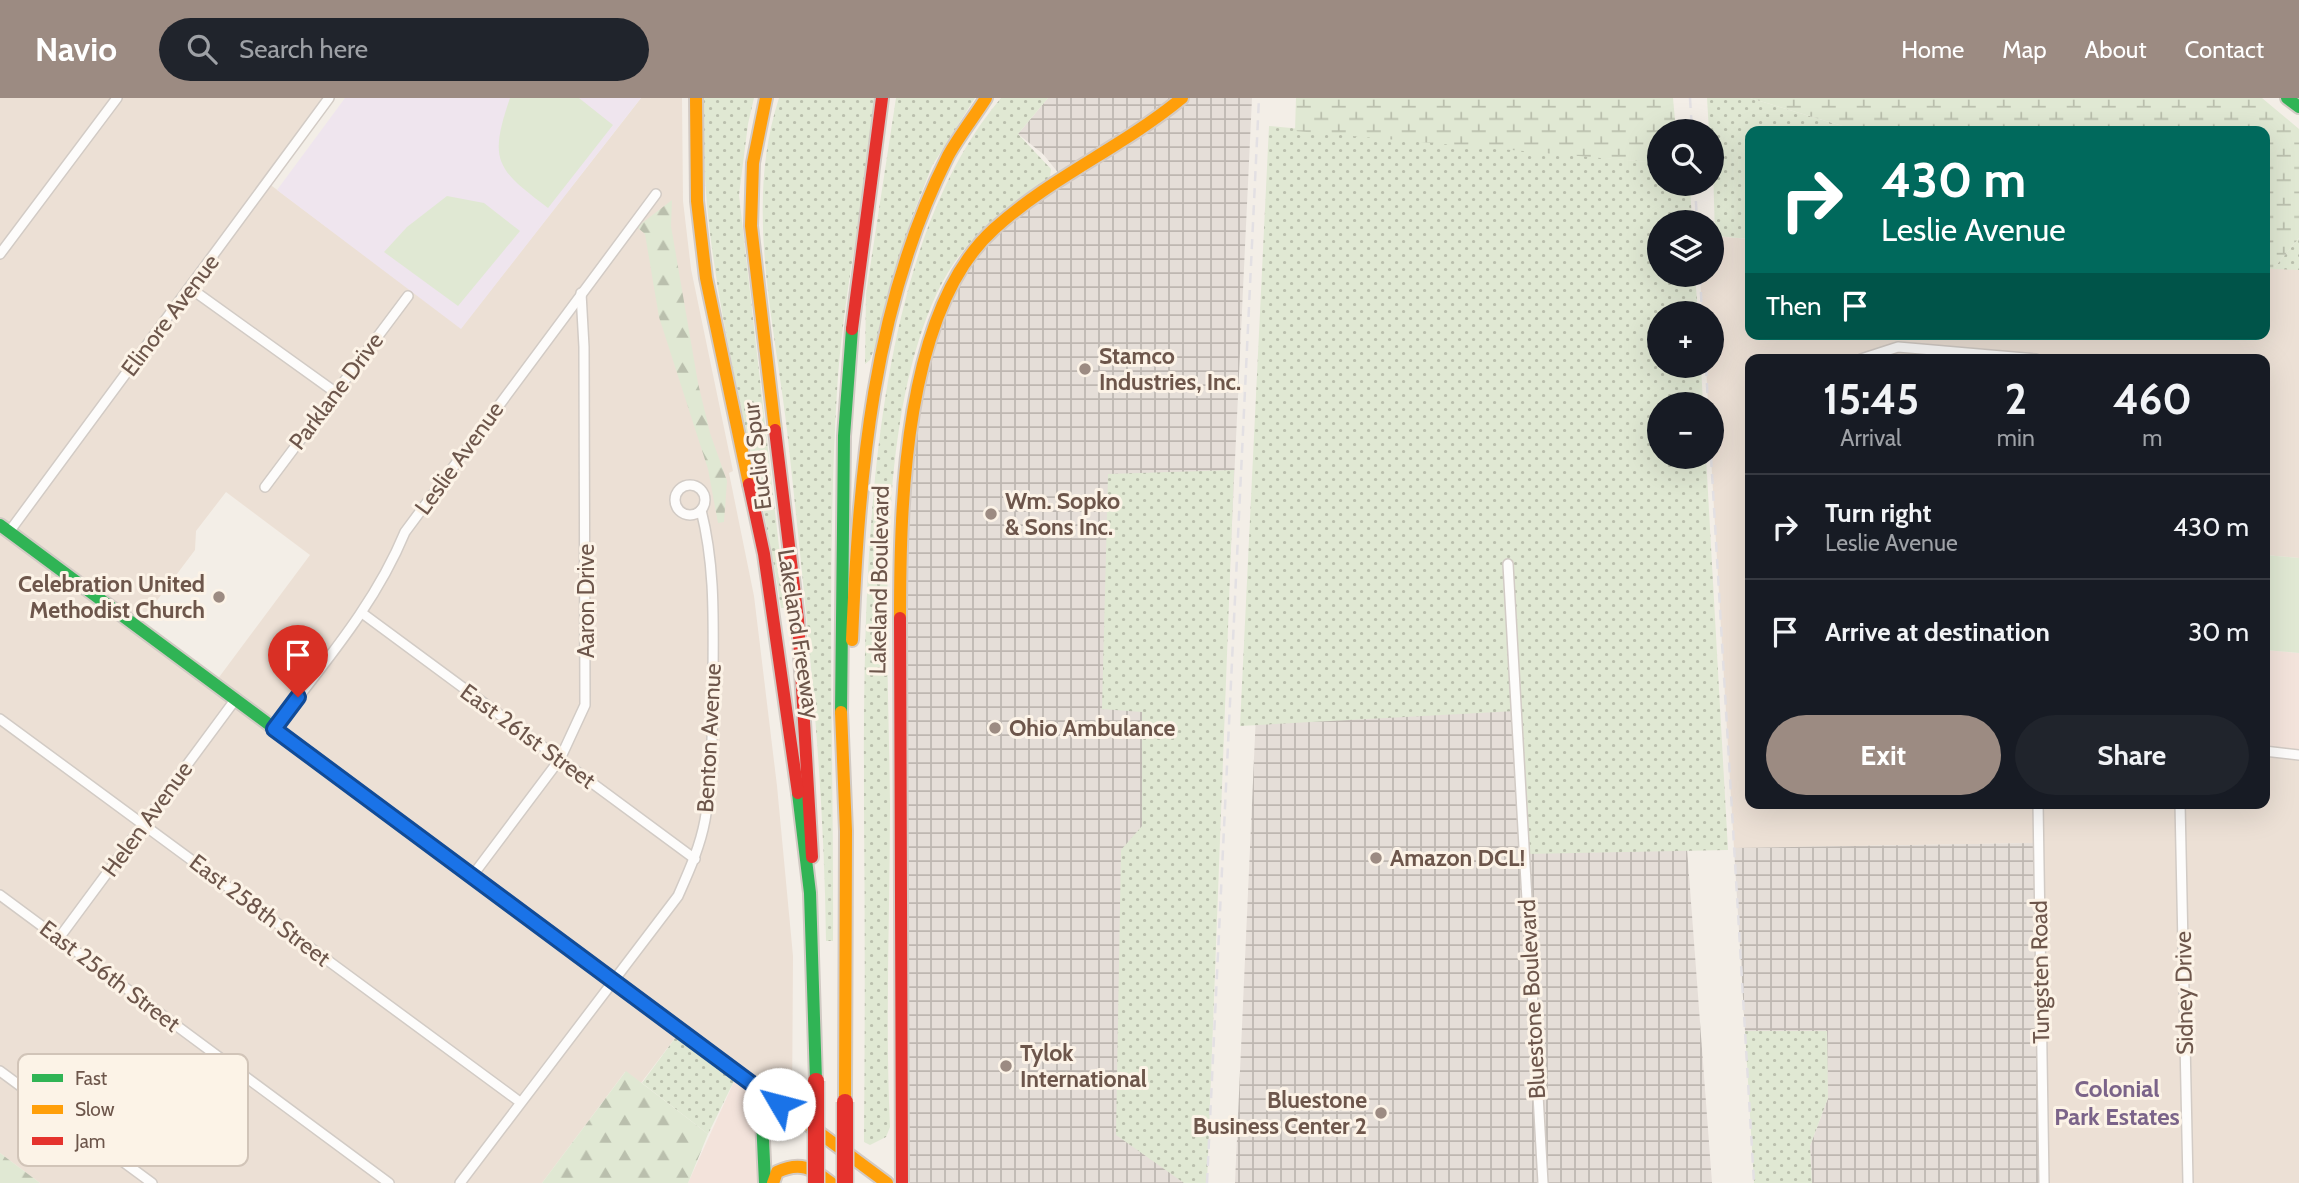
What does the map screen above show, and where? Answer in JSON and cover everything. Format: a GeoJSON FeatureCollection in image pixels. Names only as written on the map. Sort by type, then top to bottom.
{"type":"FeatureCollection","features":[{"type":"Feature","properties":{"kind":"main road","name":"Lakeland Freeway"},"geometry":{"type":"LineString","coordinates":[[696,98],[696,177],[702,252],[771,589],[810,893],[816,1081],[816,1183]]}},
{"type":"Feature","properties":{"kind":"main road","name":"Euclid Spur"},"geometry":{"type":"LineString","coordinates":[[766,98],[753,163],[751,226],[798,621],[813,831],[810,893]]}},
{"type":"Feature","properties":{"kind":"main road","name":"Lakeland Freeway"},"geometry":{"type":"LineString","coordinates":[[845,1183],[846,831],[841,760],[844,436],[856,284],[882,98]]}},
{"type":"Feature","properties":{"kind":"main road"},"geometry":{"type":"LineString","coordinates":[[846,831],[851,761],[855,582],[865,468],[877,387],[900,279],[922,211],[953,145],[986,98]]}},
{"type":"Feature","properties":{"kind":"main road","name":"Lakeland Boulevard"},"geometry":{"type":"LineString","coordinates":[[902,1183],[900,1077],[904,921],[900,560],[905,457],[923,366],[946,296],[971,252],[1019,210],[1144,128],[1182,98]]}},
{"type":"Feature","properties":{"kind":"main road"},"geometry":{"type":"LineString","coordinates":[[2287,98],[2299,107]]}},
{"type":"Feature","properties":{"kind":"main road"},"geometry":{"type":"LineString","coordinates":[[4,529],[887,1183]]}},
{"type":"Feature","properties":{"kind":"main road"},"geometry":{"type":"LineString","coordinates":[[765,1183],[762,1119],[767,1094]]}},
{"type":"Feature","properties":{"kind":"main road"},"geometry":{"type":"LineString","coordinates":[[773,1183],[777,1172],[793,1163],[810,1167],[831,1183]]}},
{"type":"Feature","properties":{"kind":"street"},"geometry":{"type":"LineString","coordinates":[[0,254],[117,98]]}},
{"type":"Feature","properties":{"kind":"street","name":"Elinore Avenue"},"geometry":{"type":"LineString","coordinates":[[4,529],[190,288],[329,98]]}},
{"type":"Feature","properties":{"kind":"street","name":"Leslie Avenue"},"geometry":{"type":"LineString","coordinates":[[274,729],[362,613],[387,574],[405,532],[656,194]]}},
{"type":"Feature","properties":{"kind":"street"},"geometry":{"type":"LineString","coordinates":[[190,288],[335,392]]}},
{"type":"Feature","properties":{"kind":"street","name":"Aaron Drive"},"geometry":{"type":"LineString","coordinates":[[473,875],[560,759],[576,728],[585,692],[582,293]]}},
{"type":"Feature","properties":{"kind":"street","name":"Parklane Drive"},"geometry":{"type":"LineString","coordinates":[[265,487],[408,296]]}},
{"type":"Feature","properties":{"kind":"street"},"geometry":{"type":"LineString","coordinates":[[1875,354],[1898,346],[1983,354]]}},
{"type":"Feature","properties":{"kind":"street","name":"Benton Avenue"},"geometry":{"type":"LineString","coordinates":[[460,1183],[678,896],[695,859],[705,821],[712,761],[714,585],[710,546],[701,510]]}},
{"type":"Feature","properties":{"kind":"street","name":"Bluestone Boulevard"},"geometry":{"type":"LineString","coordinates":[[1508,564],[1543,1183]]}},
{"type":"Feature","properties":{"kind":"street","name":"East 261st Street"},"geometry":{"type":"LineString","coordinates":[[362,613],[695,859]]}},
{"type":"Feature","properties":{"kind":"street","name":"Helen Avenue"},"geometry":{"type":"LineString","coordinates":[[59,938],[235,699]]}},
{"type":"Feature","properties":{"kind":"street","name":"East 258th Street"},"geometry":{"type":"LineString","coordinates":[[0,719],[520,1102]]}},
{"type":"Feature","properties":{"kind":"street"},"geometry":{"type":"LineString","coordinates":[[2270,752],[2299,755]]}},
{"type":"Feature","properties":{"kind":"street","name":"Tungsten Road"},"geometry":{"type":"LineString","coordinates":[[2038,809],[2044,1183]]}},
{"type":"Feature","properties":{"kind":"street","name":"Sidney Drive"},"geometry":{"type":"LineString","coordinates":[[2180,809],[2188,1183]]}},
{"type":"Feature","properties":{"kind":"street","name":"East 256th Street"},"geometry":{"type":"LineString","coordinates":[[0,895],[215,1054]]}},
{"type":"Feature","properties":{"kind":"street"},"geometry":{"type":"LineString","coordinates":[[0,1071],[18,1084]]}},
{"type":"Feature","properties":{"kind":"street","name":"East 256th Street"},"geometry":{"type":"LineString","coordinates":[[248,1078],[389,1183]]}},
{"type":"Feature","properties":{"kind":"street"},"geometry":{"type":"LineString","coordinates":[[129,1166],[152,1183]]}},
{"type":"Feature","properties":{"kind":"shaded area"},"geometry":{"type":"Polygon","coordinates":[[[0,98],[329,98],[268,183],[461,328],[641,98],[682,98],[683,201],[691,269],[733,471],[729,473],[754,596],[777,786],[793,956],[792,1113],[681,1030],[641,1083],[625,1072],[542,1183],[40,1183],[0,1153],[0,98]],[[226,492],[196,531],[195,550],[137,627],[214,684],[310,555],[226,492]]]}},
{"type":"Feature","properties":{"kind":"shaded area"},"geometry":{"type":"Polygon","coordinates":[[[345,98],[641,98],[461,329],[277,190],[345,98]]]}},
{"type":"Feature","properties":{"kind":"shaded area"},"geometry":{"type":"Polygon","coordinates":[[[1048,98],[1252,98],[1201,1183],[902,1183],[900,560],[923,366],[971,252],[1064,180],[1043,154],[1018,134],[1048,98]]]}},
{"type":"Feature","properties":{"kind":"shaded area"},"geometry":{"type":"Polygon","coordinates":[[[1724,237],[1745,239],[1745,340],[2270,340],[2270,266],[2299,269],[2299,558],[2270,555],[2270,354],[1745,354],[1745,809],[2270,809],[2270,752],[2299,755],[2299,1183],[2044,1183],[2038,843],[1734,848],[1712,469],[1724,469],[1724,392],[1707,392],[1707,378],[1724,378],[1724,301],[1701,301],[1701,287],[1724,287],[1724,237]]]}},
{"type":"Feature","properties":{"kind":"shaded area"},"geometry":{"type":"Polygon","coordinates":[[[1277,245],[1642,246],[1647,313],[1647,378],[1652,378],[1653,392],[1647,392],[1647,469],[1659,469],[1712,1183],[1235,1183],[1277,245]]]}},
{"type":"Feature","properties":{"kind":"shaded area"},"geometry":{"type":"Polygon","coordinates":[[[2270,651],[2299,653],[2299,755],[2270,752],[2270,651]]]}},
{"type":"Feature","properties":{"kind":"shaded area"},"geometry":{"type":"Polygon","coordinates":[[[2038,843],[2044,1183],[1812,1183],[1810,1146],[1828,1098],[1827,1031],[1745,1031],[1734,848],[2038,843]]]}},
{"type":"Feature","properties":{"kind":"shaded area"},"geometry":{"type":"Polygon","coordinates":[[[738,1073],[759,1089],[765,1183],[688,1183],[738,1073]]]}},
{"type":"Feature","properties":{"kind":"green space"},"geometry":{"type":"Polygon","coordinates":[[[510,98],[579,98],[613,125],[548,208],[517,183],[502,162],[499,137],[510,98]]]}},
{"type":"Feature","properties":{"kind":"green space"},"geometry":{"type":"Polygon","coordinates":[[[704,98],[754,98],[739,195],[786,608],[781,608],[718,291],[704,163],[704,98]]]}},
{"type":"Feature","properties":{"kind":"green space"},"geometry":{"type":"Polygon","coordinates":[[[779,98],[877,98],[849,281],[837,391],[831,597],[833,941],[826,941],[822,815],[807,627],[788,439],[770,311],[763,225],[769,140],[779,98]]]}},
{"type":"Feature","properties":{"kind":"green space"},"geometry":{"type":"Polygon","coordinates":[[[896,98],[975,98],[932,166],[912,217],[878,338],[870,360],[865,364],[866,294],[896,98]]]}},
{"type":"Feature","properties":{"kind":"green space"},"geometry":{"type":"Polygon","coordinates":[[[1001,98],[1048,98],[1018,134],[1051,169],[1050,177],[985,227],[959,256],[937,293],[916,349],[902,410],[893,476],[887,612],[890,1127],[886,1137],[870,1145],[864,1142],[864,726],[870,536],[880,438],[896,341],[920,250],[955,168],[1001,98]]]}},
{"type":"Feature","properties":{"kind":"green space"},"geometry":{"type":"Polygon","coordinates":[[[1296,98],[1673,98],[1675,119],[1647,119],[1647,162],[1295,131],[1296,98]]]}},
{"type":"Feature","properties":{"kind":"green space"},"geometry":{"type":"Polygon","coordinates":[[[1707,98],[1750,98],[1842,126],[1745,126],[1745,239],[1724,237],[1724,210],[1714,210],[1714,196],[1724,196],[1724,119],[1708,119],[1707,98]]]}},
{"type":"Feature","properties":{"kind":"green space"},"geometry":{"type":"Polygon","coordinates":[[[1750,98],[2262,98],[2299,129],[2299,238],[2273,269],[2270,269],[2270,126],[1842,126],[1750,98]]]}},
{"type":"Feature","properties":{"kind":"green space"},"geometry":{"type":"Polygon","coordinates":[[[1269,126],[1647,162],[1647,196],[1691,196],[1691,210],[1647,210],[1647,287],[1696,287],[1697,301],[1647,301],[1647,378],[1702,378],[1702,392],[1647,392],[1647,469],[1707,469],[1728,850],[1524,854],[1516,711],[1240,726],[1269,126]]]}},
{"type":"Feature","properties":{"kind":"green space"},"geometry":{"type":"Polygon","coordinates":[[[447,196],[484,203],[520,231],[458,306],[384,252],[407,227],[447,196]]]}},
{"type":"Feature","properties":{"kind":"green space"},"geometry":{"type":"Polygon","coordinates":[[[672,200],[671,226],[698,383],[710,433],[727,481],[724,522],[718,523],[708,469],[659,317],[645,234],[637,227],[672,200]]]}},
{"type":"Feature","properties":{"kind":"green space"},"geometry":{"type":"Polygon","coordinates":[[[2299,238],[2299,270],[2273,269],[2299,238]]]}},
{"type":"Feature","properties":{"kind":"green space"},"geometry":{"type":"Polygon","coordinates":[[[1234,470],[1207,1183],[1184,1183],[1116,1135],[1121,850],[1142,826],[1142,712],[1102,709],[1108,474],[1234,470]]]}},
{"type":"Feature","properties":{"kind":"green space"},"geometry":{"type":"Polygon","coordinates":[[[2270,555],[2299,558],[2299,653],[2270,650],[2270,555]]]}},
{"type":"Feature","properties":{"kind":"green space"},"geometry":{"type":"Polygon","coordinates":[[[681,1030],[738,1073],[708,1134],[642,1083],[681,1030]]]}},
{"type":"Feature","properties":{"kind":"green space"},"geometry":{"type":"Polygon","coordinates":[[[1745,1031],[1827,1031],[1828,1098],[1810,1146],[1812,1183],[1754,1183],[1745,1031]]]}},
{"type":"Feature","properties":{"kind":"green space"},"geometry":{"type":"Polygon","coordinates":[[[626,1071],[708,1134],[688,1183],[542,1183],[626,1071]]]}},
{"type":"Feature","properties":{"kind":"green space"},"geometry":{"type":"Polygon","coordinates":[[[0,1153],[40,1183],[0,1183],[0,1153]]]}},
{"type":"Feature","properties":{"kind":"railway"},"geometry":{"type":"LineString","coordinates":[[1207,1183],[1259,98]]}},
{"type":"Feature","properties":{"kind":"railway"},"geometry":{"type":"LineString","coordinates":[[1690,98],[1691,119]]}},
{"type":"Feature","properties":{"kind":"railway"},"geometry":{"type":"LineString","coordinates":[[1696,196],[1696,210]]}},
{"type":"Feature","properties":{"kind":"railway"},"geometry":{"type":"LineString","coordinates":[[1701,287],[1701,301]]}},
{"type":"Feature","properties":{"kind":"railway"},"geometry":{"type":"LineString","coordinates":[[1707,378],[1707,392]]}},
{"type":"Feature","properties":{"kind":"railway"},"geometry":{"type":"LineString","coordinates":[[1712,469],[1754,1183]]}},
{"type":"Feature","properties":{"kind":"traffic: fast"},"geometry":{"type":"LineString","coordinates":[[2287,98],[2299,107]]}},
{"type":"Feature","properties":{"kind":"traffic: fast"},"geometry":{"type":"LineString","coordinates":[[841,712],[844,436],[852,329]]}},
{"type":"Feature","properties":{"kind":"traffic: fast"},"geometry":{"type":"LineString","coordinates":[[0,525],[460,866]]}},
{"type":"Feature","properties":{"kind":"traffic: fast"},"geometry":{"type":"LineString","coordinates":[[798,793],[810,893],[816,1081]]}},
{"type":"Feature","properties":{"kind":"traffic: fast"},"geometry":{"type":"LineString","coordinates":[[765,1183],[762,1119],[767,1094]]}},
{"type":"Feature","properties":{"kind":"traffic: slow"},"geometry":{"type":"LineString","coordinates":[[696,98],[697,201],[706,278],[749,484]]}},
{"type":"Feature","properties":{"kind":"traffic: slow"},"geometry":{"type":"LineString","coordinates":[[766,98],[753,163],[751,226],[775,430]]}},
{"type":"Feature","properties":{"kind":"traffic: slow"},"geometry":{"type":"LineString","coordinates":[[852,640],[865,454],[886,332],[922,213],[948,156],[986,98]]}},
{"type":"Feature","properties":{"kind":"traffic: slow"},"geometry":{"type":"LineString","coordinates":[[900,618],[902,521],[913,411],[925,358],[941,308],[964,264],[994,229],[1016,210],[1136,132],[1182,98]]}},
{"type":"Feature","properties":{"kind":"traffic: slow"},"geometry":{"type":"LineString","coordinates":[[841,712],[846,831],[845,1102]]}},
{"type":"Feature","properties":{"kind":"traffic: slow"},"geometry":{"type":"LineString","coordinates":[[728,1065],[887,1183]]}},
{"type":"Feature","properties":{"kind":"traffic: slow"},"geometry":{"type":"LineString","coordinates":[[773,1183],[777,1172],[792,1167],[812,1170],[831,1183]]}},
{"type":"Feature","properties":{"kind":"traffic: jam"},"geometry":{"type":"LineString","coordinates":[[852,329],[882,98]]}},
{"type":"Feature","properties":{"kind":"traffic: jam"},"geometry":{"type":"LineString","coordinates":[[775,430],[798,620],[812,857]]}},
{"type":"Feature","properties":{"kind":"traffic: jam"},"geometry":{"type":"LineString","coordinates":[[749,484],[764,554],[798,793]]}},
{"type":"Feature","properties":{"kind":"traffic: jam"},"geometry":{"type":"LineString","coordinates":[[900,618],[902,1183]]}},
{"type":"Feature","properties":{"kind":"traffic: jam"},"geometry":{"type":"LineString","coordinates":[[460,866],[728,1065]]}},
{"type":"Feature","properties":{"kind":"traffic: jam"},"geometry":{"type":"LineString","coordinates":[[816,1081],[816,1183]]}},
{"type":"Feature","properties":{"kind":"traffic: jam"},"geometry":{"type":"LineString","coordinates":[[845,1102],[845,1183]]}},
{"type":"Feature","properties":{"kind":"place","name":"Stamco Industries, Inc."},"geometry":{"type":"Point","coordinates":[1085,369]}},
{"type":"Feature","properties":{"kind":"place","name":"Wm. Sopko & Sons Inc."},"geometry":{"type":"Point","coordinates":[991,514]}},
{"type":"Feature","properties":{"kind":"place","name":"Celebration United Methodist Church"},"geometry":{"type":"Point","coordinates":[219,597]}},
{"type":"Feature","properties":{"kind":"place","name":"Ohio Ambulance"},"geometry":{"type":"Point","coordinates":[995,728]}},
{"type":"Feature","properties":{"kind":"place","name":"Amazon DCL!"},"geometry":{"type":"Point","coordinates":[1376,858]}},
{"type":"Feature","properties":{"kind":"place","name":"Tylok International"},"geometry":{"type":"Point","coordinates":[1006,1066]}},
{"type":"Feature","properties":{"kind":"place","name":"Bluestone Business Center 2"},"geometry":{"type":"Point","coordinates":[1381,1113]}},
{"type":"Feature","properties":{"kind":"district","name":"Colonial Park Estates"},"geometry":{"type":"Point","coordinates":[2117,1103]}},
{"type":"Feature","properties":{"kind":"route"},"geometry":{"type":"LineString","coordinates":[[298,697],[274,729],[779,1104]]}}]}
